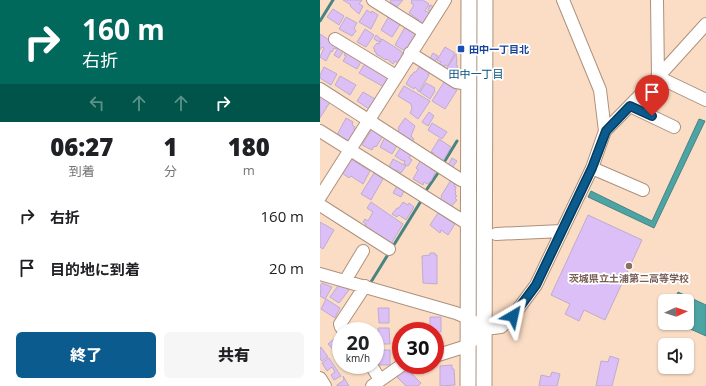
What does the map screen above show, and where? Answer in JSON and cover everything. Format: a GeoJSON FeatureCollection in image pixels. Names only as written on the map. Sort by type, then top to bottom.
{"type":"FeatureCollection","features":[{"type":"Feature","properties":{"kind":"street"},"geometry":{"type":"LineString","coordinates":[[373,0],[424,32]]}},
{"type":"Feature","properties":{"kind":"street"},"geometry":{"type":"LineString","coordinates":[[320,197],[445,0]]}},
{"type":"Feature","properties":{"kind":"street"},"geometry":{"type":"LineString","coordinates":[[468,386],[469,0]]}},
{"type":"Feature","properties":{"kind":"street"},"geometry":{"type":"LineString","coordinates":[[484,386],[485,0]]}},
{"type":"Feature","properties":{"kind":"street"},"geometry":{"type":"LineString","coordinates":[[563,0],[600,90],[606,131]]}},
{"type":"Feature","properties":{"kind":"street"},"geometry":{"type":"LineString","coordinates":[[657,0],[658,77]]}},
{"type":"Feature","properties":{"kind":"street"},"geometry":{"type":"LineString","coordinates":[[444,353],[467,346],[485,329],[501,327],[513,316],[536,285],[592,168],[606,131],[706,24]]}},
{"type":"Feature","properties":{"kind":"street"},"geometry":{"type":"LineString","coordinates":[[335,39],[396,76]]}},
{"type":"Feature","properties":{"kind":"street"},"geometry":{"type":"LineString","coordinates":[[410,53],[456,82],[469,84]]}},
{"type":"Feature","properties":{"kind":"street"},"geometry":{"type":"LineString","coordinates":[[658,77],[706,100]]}},
{"type":"Feature","properties":{"kind":"street"},"geometry":{"type":"LineString","coordinates":[[320,89],[369,119],[461,180]]}},
{"type":"Feature","properties":{"kind":"street"},"geometry":{"type":"LineString","coordinates":[[630,106],[674,127]]}},
{"type":"Feature","properties":{"kind":"street"},"geometry":{"type":"LineString","coordinates":[[320,131],[468,224]]}},
{"type":"Feature","properties":{"kind":"street"},"geometry":{"type":"LineString","coordinates":[[592,168],[643,190]]}},
{"type":"Feature","properties":{"kind":"street"},"geometry":{"type":"LineString","coordinates":[[320,205],[388,249]]}},
{"type":"Feature","properties":{"kind":"street"},"geometry":{"type":"LineString","coordinates":[[496,234],[562,231]]}},
{"type":"Feature","properties":{"kind":"street"},"geometry":{"type":"LineString","coordinates":[[345,281],[363,251]]}},
{"type":"Feature","properties":{"kind":"street"},"geometry":{"type":"LineString","coordinates":[[320,274],[456,313],[468,318],[485,329]]}},
{"type":"Feature","properties":{"kind":"street"},"geometry":{"type":"LineString","coordinates":[[341,322],[365,286]]}},
{"type":"Feature","properties":{"kind":"street"},"geometry":{"type":"LineString","coordinates":[[376,383],[392,372]]}},
{"type":"Feature","properties":{"kind":"street"},"geometry":{"type":"LineString","coordinates":[[320,378],[326,386]]}},
{"type":"Feature","properties":{"kind":"water"},"geometry":{"type":"Polygon","coordinates":[[[699,119],[705,121],[654,228],[588,197],[591,191],[652,221],[699,119]]]}},
{"type":"Feature","properties":{"kind":"water"},"geometry":{"type":"Polygon","coordinates":[[[694,299],[706,305],[706,336],[693,330],[694,330],[694,299]]]}},
{"type":"Feature","properties":{"kind":"building"},"geometry":{"type":"Polygon","coordinates":[[[343,0],[362,0],[359,4],[363,6],[359,14],[350,6],[351,5],[343,0]]]}},
{"type":"Feature","properties":{"kind":"building"},"geometry":{"type":"Polygon","coordinates":[[[391,0],[403,0],[397,7],[390,2],[391,0]]]}},
{"type":"Feature","properties":{"kind":"building"},"geometry":{"type":"Polygon","coordinates":[[[412,0],[423,0],[429,4],[425,11],[430,13],[422,26],[417,23],[419,20],[409,13],[414,5],[411,3],[412,0]]]}},
{"type":"Feature","properties":{"kind":"building"},"geometry":{"type":"Polygon","coordinates":[[[430,5],[434,7],[431,12],[428,10],[430,5]]]}},
{"type":"Feature","properties":{"kind":"building"},"geometry":{"type":"Polygon","coordinates":[[[333,9],[344,16],[339,25],[327,17],[333,9]]]}},
{"type":"Feature","properties":{"kind":"building"},"geometry":{"type":"Polygon","coordinates":[[[367,10],[378,15],[371,29],[359,22],[367,10]]]}},
{"type":"Feature","properties":{"kind":"building"},"geometry":{"type":"Polygon","coordinates":[[[389,16],[401,23],[392,37],[381,30],[389,16]]]}},
{"type":"Feature","properties":{"kind":"building"},"geometry":{"type":"Polygon","coordinates":[[[346,17],[357,23],[354,28],[356,31],[352,36],[339,29],[346,17]]]}},
{"type":"Feature","properties":{"kind":"building"},"geometry":{"type":"Polygon","coordinates":[[[405,27],[417,32],[405,51],[395,45],[405,27]]]}},
{"type":"Feature","properties":{"kind":"building"},"geometry":{"type":"Polygon","coordinates":[[[365,29],[374,35],[366,47],[357,42],[365,29]]]}},
{"type":"Feature","properties":{"kind":"building"},"geometry":{"type":"Polygon","coordinates":[[[320,34],[338,46],[336,49],[334,48],[332,52],[331,51],[326,61],[320,57],[324,48],[322,47],[320,50],[320,34]]]}},
{"type":"Feature","properties":{"kind":"building"},"geometry":{"type":"Polygon","coordinates":[[[376,35],[381,39],[379,42],[374,39],[376,35]]]}},
{"type":"Feature","properties":{"kind":"building"},"geometry":{"type":"Polygon","coordinates":[[[382,39],[403,53],[398,63],[395,61],[393,64],[387,59],[386,60],[376,54],[374,51],[375,49],[373,48],[377,43],[379,44],[382,39]]]}},
{"type":"Feature","properties":{"kind":"building"},"geometry":{"type":"Polygon","coordinates":[[[339,46],[345,49],[339,58],[334,55],[339,46]]]}},
{"type":"Feature","properties":{"kind":"building"},"geometry":{"type":"Polygon","coordinates":[[[445,47],[455,53],[448,66],[445,65],[444,67],[439,64],[441,62],[437,60],[445,47]]]}},
{"type":"Feature","properties":{"kind":"building"},"geometry":{"type":"Polygon","coordinates":[[[347,50],[362,60],[357,69],[343,61],[347,50]]]}},
{"type":"Feature","properties":{"kind":"building"},"geometry":{"type":"Polygon","coordinates":[[[433,53],[438,56],[434,63],[429,60],[433,53]]]}},
{"type":"Feature","properties":{"kind":"building"},"geometry":{"type":"Polygon","coordinates":[[[456,54],[456,65],[458,66],[452,75],[445,71],[456,54]]]}},
{"type":"Feature","properties":{"kind":"building"},"geometry":{"type":"Polygon","coordinates":[[[366,62],[390,78],[384,87],[359,73],[366,62]]]}},
{"type":"Feature","properties":{"kind":"building"},"geometry":{"type":"Polygon","coordinates":[[[324,67],[337,74],[331,85],[320,78],[324,67]]]}},
{"type":"Feature","properties":{"kind":"building"},"geometry":{"type":"Polygon","coordinates":[[[419,67],[429,72],[429,75],[419,92],[415,87],[414,89],[406,84],[411,75],[416,72],[419,67]]]}},
{"type":"Feature","properties":{"kind":"building"},"geometry":{"type":"Polygon","coordinates":[[[340,76],[356,85],[350,95],[335,85],[340,76]]]}},
{"type":"Feature","properties":{"kind":"building"},"geometry":{"type":"Polygon","coordinates":[[[444,82],[457,90],[445,109],[432,101],[444,82]]]}},
{"type":"Feature","properties":{"kind":"building"},"geometry":{"type":"Polygon","coordinates":[[[426,83],[435,88],[435,91],[430,99],[420,92],[426,83]]]}},
{"type":"Feature","properties":{"kind":"building"},"geometry":{"type":"Polygon","coordinates":[[[404,86],[430,101],[418,119],[410,113],[412,109],[411,104],[398,96],[404,86]]]}},
{"type":"Feature","properties":{"kind":"building"},"geometry":{"type":"Polygon","coordinates":[[[363,92],[375,99],[369,109],[357,101],[363,92]]]}},
{"type":"Feature","properties":{"kind":"building"},"geometry":{"type":"Polygon","coordinates":[[[320,96],[330,102],[320,118],[320,96]]]}},
{"type":"Feature","properties":{"kind":"building"},"geometry":{"type":"Polygon","coordinates":[[[429,112],[434,116],[428,126],[422,122],[429,112]]]}},
{"type":"Feature","properties":{"kind":"building"},"geometry":{"type":"Polygon","coordinates":[[[346,118],[353,122],[352,125],[355,127],[354,129],[356,131],[349,142],[337,135],[346,118]]]}},
{"type":"Feature","properties":{"kind":"building"},"geometry":{"type":"Polygon","coordinates":[[[405,118],[415,126],[411,136],[414,139],[410,145],[397,133],[399,130],[398,128],[405,118]]]}},
{"type":"Feature","properties":{"kind":"building"},"geometry":{"type":"Polygon","coordinates":[[[432,123],[447,132],[442,139],[428,130],[432,123]]]}},
{"type":"Feature","properties":{"kind":"building"},"geometry":{"type":"Polygon","coordinates":[[[372,129],[383,136],[376,147],[374,146],[372,150],[362,145],[372,129]]]}},
{"type":"Feature","properties":{"kind":"building"},"geometry":{"type":"Polygon","coordinates":[[[385,137],[398,144],[392,154],[380,147],[385,137]]]}},
{"type":"Feature","properties":{"kind":"building"},"geometry":{"type":"Polygon","coordinates":[[[439,139],[451,147],[442,163],[432,157],[434,153],[431,152],[439,139]]]}},
{"type":"Feature","properties":{"kind":"building"},"geometry":{"type":"Polygon","coordinates":[[[401,147],[412,154],[409,158],[412,160],[408,166],[404,164],[405,160],[403,161],[395,156],[401,147]]]}},
{"type":"Feature","properties":{"kind":"building"},"geometry":{"type":"Polygon","coordinates":[[[452,158],[457,161],[452,168],[448,165],[452,158]]]}},
{"type":"Feature","properties":{"kind":"building"},"geometry":{"type":"Polygon","coordinates":[[[351,159],[370,171],[363,184],[351,176],[349,178],[342,173],[351,159]]]}},
{"type":"Feature","properties":{"kind":"building"},"geometry":{"type":"Polygon","coordinates":[[[393,159],[406,166],[401,173],[397,170],[395,173],[388,169],[393,159]]]}},
{"type":"Feature","properties":{"kind":"building"},"geometry":{"type":"Polygon","coordinates":[[[421,160],[432,167],[431,169],[435,172],[431,181],[427,184],[424,182],[423,185],[413,179],[418,170],[416,168],[421,160]]]}},
{"type":"Feature","properties":{"kind":"building"},"geometry":{"type":"Polygon","coordinates":[[[374,173],[383,179],[371,200],[361,194],[374,173]]]}},
{"type":"Feature","properties":{"kind":"building"},"geometry":{"type":"Polygon","coordinates":[[[451,180],[456,183],[454,186],[456,187],[455,195],[457,196],[455,198],[457,200],[450,208],[439,200],[451,180]]]}},
{"type":"Feature","properties":{"kind":"building"},"geometry":{"type":"Polygon","coordinates":[[[397,186],[404,191],[401,197],[393,193],[397,186]]]}},
{"type":"Feature","properties":{"kind":"building"},"geometry":{"type":"Polygon","coordinates":[[[371,202],[403,224],[391,244],[364,227],[366,224],[363,222],[365,219],[368,221],[373,212],[367,208],[371,202]]]}},
{"type":"Feature","properties":{"kind":"building"},"geometry":{"type":"Polygon","coordinates":[[[403,202],[408,205],[409,203],[414,207],[406,220],[399,215],[397,217],[392,214],[403,202]]]}},
{"type":"Feature","properties":{"kind":"building"},"geometry":{"type":"Polygon","coordinates":[[[438,213],[455,224],[448,235],[441,230],[440,233],[430,225],[438,213]]]}},
{"type":"Feature","properties":{"kind":"building"},"geometry":{"type":"Polygon","coordinates":[[[588,215],[642,240],[605,320],[584,310],[579,321],[565,314],[570,304],[551,295],[588,215]]]}},
{"type":"Feature","properties":{"kind":"building"},"geometry":{"type":"Polygon","coordinates":[[[320,222],[334,230],[323,249],[320,247],[320,222]]]}},
{"type":"Feature","properties":{"kind":"building"},"geometry":{"type":"Polygon","coordinates":[[[430,253],[435,253],[435,255],[437,255],[437,284],[423,283],[422,256],[430,255],[430,253]]]}},
{"type":"Feature","properties":{"kind":"building"},"geometry":{"type":"Polygon","coordinates":[[[322,283],[332,287],[325,299],[320,296],[320,286],[322,283]]]}},
{"type":"Feature","properties":{"kind":"building"},"geometry":{"type":"Polygon","coordinates":[[[340,283],[349,290],[339,303],[330,297],[340,283]]]}},
{"type":"Feature","properties":{"kind":"building"},"geometry":{"type":"Polygon","coordinates":[[[326,299],[340,308],[335,318],[321,309],[326,299]]]}},
{"type":"Feature","properties":{"kind":"building"},"geometry":{"type":"Polygon","coordinates":[[[378,308],[389,308],[389,323],[379,322],[378,308]]]}},
{"type":"Feature","properties":{"kind":"building"},"geometry":{"type":"Polygon","coordinates":[[[430,317],[441,317],[441,322],[430,322],[430,317]]]}},
{"type":"Feature","properties":{"kind":"building"},"geometry":{"type":"Polygon","coordinates":[[[384,328],[389,328],[390,344],[384,344],[384,328]]]}},
{"type":"Feature","properties":{"kind":"building"},"geometry":{"type":"Polygon","coordinates":[[[332,340],[332,348],[328,344],[332,340]]]}},
{"type":"Feature","properties":{"kind":"building"},"geometry":{"type":"Polygon","coordinates":[[[321,347],[328,357],[322,361],[320,359],[321,347]]]}},
{"type":"Feature","properties":{"kind":"building"},"geometry":{"type":"Polygon","coordinates":[[[384,350],[390,350],[390,365],[384,365],[384,350]]]}},
{"type":"Feature","properties":{"kind":"building"},"geometry":{"type":"Polygon","coordinates":[[[610,356],[619,359],[612,386],[596,386],[601,361],[608,362],[610,356]]]}},
{"type":"Feature","properties":{"kind":"building"},"geometry":{"type":"Polygon","coordinates":[[[329,358],[332,362],[332,367],[327,371],[322,363],[329,358]]]}},
{"type":"Feature","properties":{"kind":"building"},"geometry":{"type":"Polygon","coordinates":[[[452,365],[452,369],[454,369],[455,385],[440,386],[440,374],[444,374],[444,366],[452,365]]]}},
{"type":"Feature","properties":{"kind":"building"},"geometry":{"type":"Polygon","coordinates":[[[552,372],[560,374],[557,386],[539,386],[541,375],[550,377],[552,372]]]}},
{"type":"Feature","properties":{"kind":"building"},"geometry":{"type":"Polygon","coordinates":[[[340,374],[341,376],[334,380],[331,375],[340,374]]]}},
{"type":"Feature","properties":{"kind":"building"},"geometry":{"type":"Polygon","coordinates":[[[400,374],[412,374],[421,383],[418,386],[406,386],[397,377],[400,374]]]}},
{"type":"Feature","properties":{"kind":"building"},"geometry":{"type":"Polygon","coordinates":[[[343,376],[349,386],[337,386],[344,380],[343,376]]]}},
{"type":"Feature","properties":{"kind":"waterway"},"geometry":{"type":"LineString","coordinates":[[320,21],[333,0]]}},
{"type":"Feature","properties":{"kind":"waterway"},"geometry":{"type":"LineString","coordinates":[[443,164],[457,141]]}},
{"type":"Feature","properties":{"kind":"waterway"},"geometry":{"type":"LineString","coordinates":[[425,192],[440,170]]}},
{"type":"Feature","properties":{"kind":"waterway"},"geometry":{"type":"LineString","coordinates":[[371,282],[421,201]]}},
{"type":"Feature","properties":{"kind":"place","name":"田中一丁目北"},"geometry":{"type":"Point","coordinates":[461,49]}},
{"type":"Feature","properties":{"kind":"place","name":"茨城県立土浦第二高等学校"},"geometry":{"type":"Point","coordinates":[629,266]}},
{"type":"Feature","properties":{"kind":"district","name":"田中一丁目"},"geometry":{"type":"Point","coordinates":[476,73]}},
{"type":"Feature","properties":{"kind":"route"},"geometry":{"type":"LineString","coordinates":[[513,316],[536,285],[592,168],[606,131],[630,106],[652,116]]}}]}
